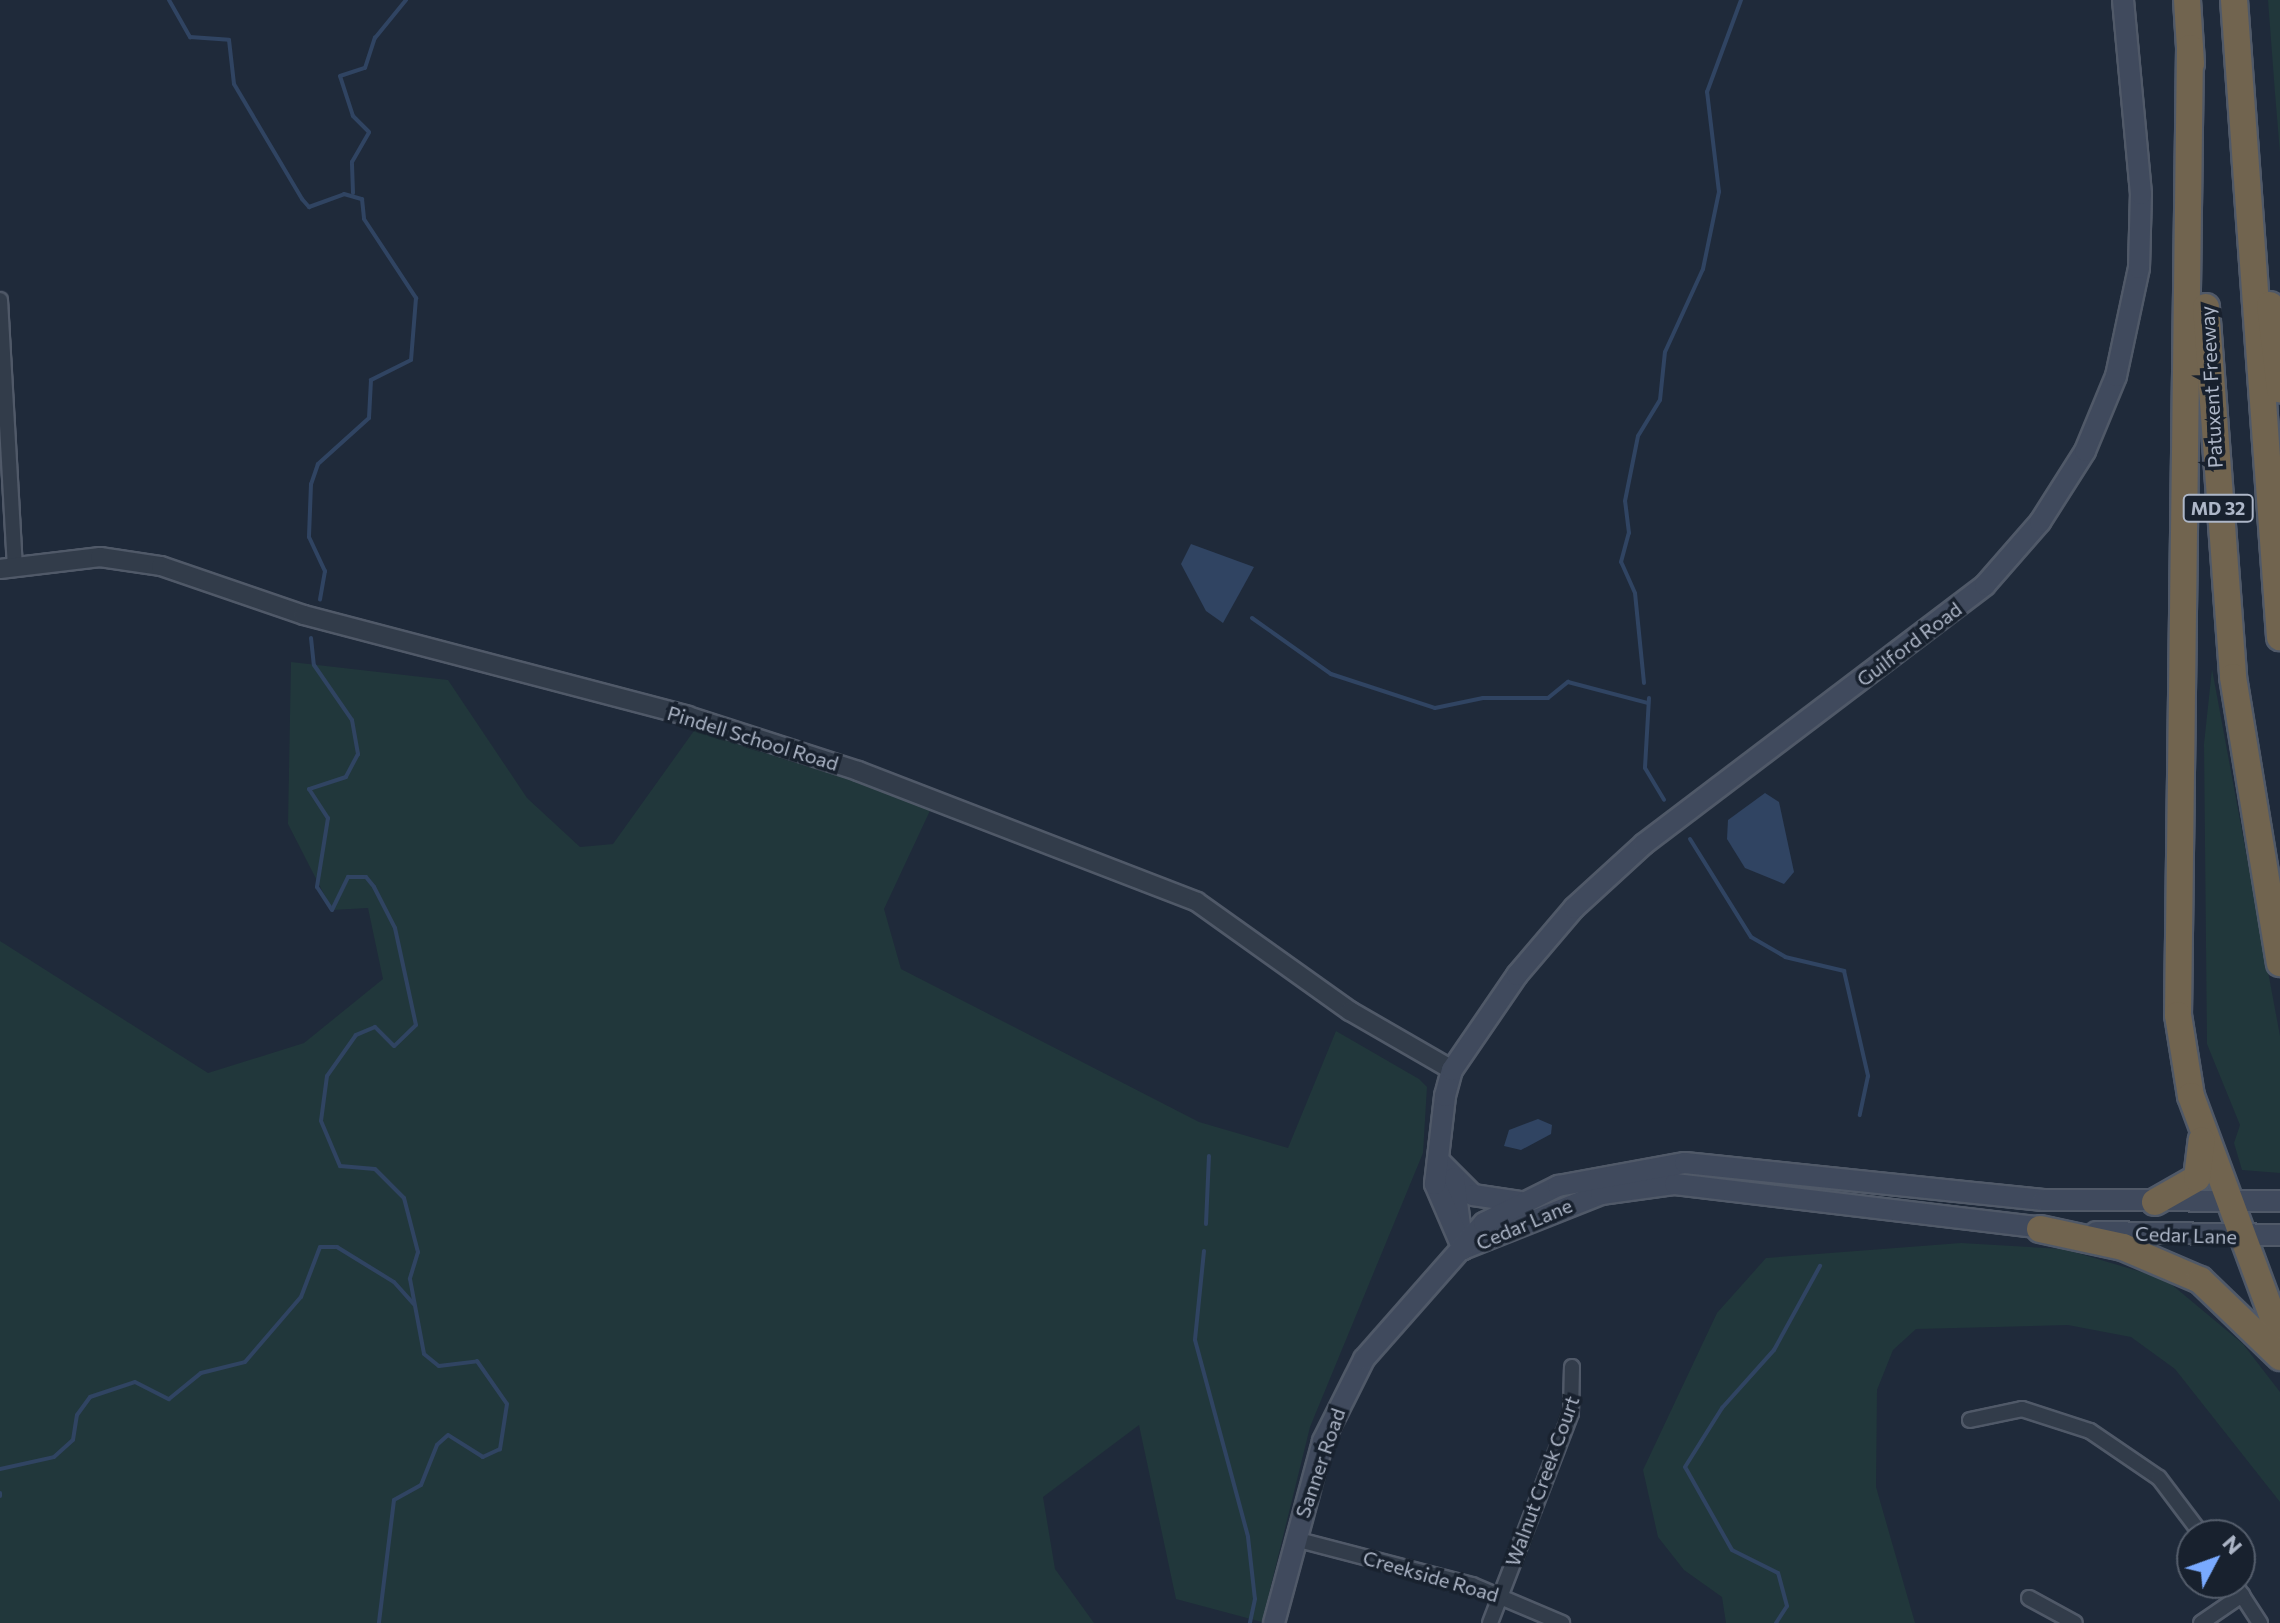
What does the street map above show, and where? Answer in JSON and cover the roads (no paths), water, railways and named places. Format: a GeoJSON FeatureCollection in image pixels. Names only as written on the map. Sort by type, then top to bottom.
{"type":"FeatureCollection","features":[{"type":"Feature","properties":{"kind":"highway","name":"Patuxent Freeway"},"geometry":{"type":"LineString","coordinates":[[2187,0],[2222,573],[2247,790],[2280,963]]}},
{"type":"Feature","properties":{"kind":"highway","name":"MD 32"},"geometry":{"type":"LineString","coordinates":[[2234,0],[2280,637]]}},
{"type":"Feature","properties":{"kind":"highway"},"geometry":{"type":"LineString","coordinates":[[2241,0],[2280,389]]}},
{"type":"Feature","properties":{"kind":"highway"},"geometry":{"type":"LineString","coordinates":[[2190,48],[2176,980],[2182,1056],[2203,1129],[2239,1237],[2280,1337]]}},
{"type":"Feature","properties":{"kind":"highway"},"geometry":{"type":"LineString","coordinates":[[2155,1202],[2197,1178],[2203,1129]]}},
{"type":"Feature","properties":{"kind":"highway"},"geometry":{"type":"LineString","coordinates":[[2040,1229],[2123,1247],[2200,1280],[2280,1357]]}},
{"type":"Feature","properties":{"kind":"main road","name":"Guilford Road"},"geometry":{"type":"LineString","coordinates":[[1463,1249],[1441,1205],[1447,1170],[1452,1070],[1525,965],[1604,877],[1967,600],[2021,547],[2059,495],[2116,376],[2139,268],[2141,194],[2123,0]]}},
{"type":"Feature","properties":{"kind":"main road","name":"Cedar Lane"},"geometry":{"type":"LineString","coordinates":[[1463,1249],[1484,1223],[1521,1202],[1597,1174],[1685,1163],[2043,1200],[2280,1201]]}},
{"type":"Feature","properties":{"kind":"main road"},"geometry":{"type":"LineString","coordinates":[[1447,1170],[1473,1195],[1521,1202]]}},
{"type":"Feature","properties":{"kind":"main road","name":"Cedar Lane"},"geometry":{"type":"LineString","coordinates":[[1463,1249],[1589,1198],[1675,1184],[2040,1229],[2239,1237],[2280,1235]]}},
{"type":"Feature","properties":{"kind":"main road","name":"Sanner Road"},"geometry":{"type":"LineString","coordinates":[[1274,1623],[1323,1441],[1349,1384],[1402,1308],[1463,1249]]}},
{"type":"Feature","properties":{"kind":"street"},"geometry":{"type":"LineString","coordinates":[[0,300],[8,567]]}},
{"type":"Feature","properties":{"kind":"street","name":"Pindell School Road"},"geometry":{"type":"LineString","coordinates":[[8,567],[100,557],[161,566],[304,615],[688,716],[858,771],[1197,902],[1350,1011],[1452,1070]]}},
{"type":"Feature","properties":{"kind":"street","name":"Walnut Creek Court"},"geometry":{"type":"LineString","coordinates":[[1490,1623],[1571,1413],[1572,1367]]}},
{"type":"Feature","properties":{"kind":"street"},"geometry":{"type":"LineString","coordinates":[[1970,1420],[2022,1409],[2090,1431],[2159,1478],[2190,1519]]}},
{"type":"Feature","properties":{"kind":"street","name":"Creekside Road"},"geometry":{"type":"LineString","coordinates":[[1295,1539],[1500,1595],[1562,1623]]}},
{"type":"Feature","properties":{"kind":"street"},"geometry":{"type":"LineString","coordinates":[[2029,1598],[2075,1623]]}},
{"type":"Feature","properties":{"kind":"street"},"geometry":{"type":"LineString","coordinates":[[2201,1623],[2227,1599]]}},
{"type":"Feature","properties":{"kind":"street"},"geometry":{"type":"LineString","coordinates":[[2244,1599],[2260,1623]]}},
{"type":"Feature","properties":{"kind":"water"},"geometry":{"type":"Polygon","coordinates":[[[1191,544],[1254,567],[1223,623],[1206,611],[1181,564],[1191,544]]]}},
{"type":"Feature","properties":{"kind":"water"},"geometry":{"type":"Polygon","coordinates":[[[1765,793],[1779,802],[1794,872],[1784,884],[1745,868],[1727,839],[1728,820],[1765,793]]]}},
{"type":"Feature","properties":{"kind":"water"},"geometry":{"type":"Polygon","coordinates":[[[1538,1119],[1552,1125],[1551,1134],[1521,1150],[1504,1146],[1509,1130],[1538,1119]]]}},
{"type":"Feature","properties":{"kind":"waterway"},"geometry":{"type":"LineString","coordinates":[[169,0],[190,37],[229,40],[234,84],[302,199],[309,207],[344,194],[362,199],[364,219],[416,298],[411,360],[371,380],[369,418],[318,464],[311,484],[309,537],[325,571],[320,600]]}},
{"type":"Feature","properties":{"kind":"waterway"},"geometry":{"type":"LineString","coordinates":[[353,193],[352,162],[369,132],[353,116],[340,76],[365,68],[375,38],[406,0]]}},
{"type":"Feature","properties":{"kind":"waterway"},"geometry":{"type":"LineString","coordinates":[[1644,683],[1635,593],[1621,562],[1629,533],[1625,501],[1638,436],[1660,400],[1665,352],[1703,269],[1719,192],[1707,92],[1741,0]]}},
{"type":"Feature","properties":{"kind":"waterway"},"geometry":{"type":"LineString","coordinates":[[1252,618],[1331,674],[1435,708],[1483,698],[1548,698],[1568,682],[1648,703]]}},
{"type":"Feature","properties":{"kind":"waterway"},"geometry":{"type":"LineString","coordinates":[[311,638],[314,665],[352,720],[358,754],[346,777],[309,789],[328,818],[317,887],[332,910],[348,877],[366,877],[374,887],[395,928],[416,1025],[394,1046],[375,1027],[356,1035],[327,1076],[321,1121],[340,1166],[375,1169],[404,1198],[418,1252],[410,1279],[424,1354],[439,1366],[477,1361],[507,1404],[500,1449],[483,1457],[448,1435],[437,1445],[421,1485],[394,1500],[379,1623]]}},
{"type":"Feature","properties":{"kind":"waterway"},"geometry":{"type":"LineString","coordinates":[[1649,698],[1645,768],[1664,800]]}},
{"type":"Feature","properties":{"kind":"waterway"},"geometry":{"type":"LineString","coordinates":[[1690,839],[1751,937],[1785,957],[1844,971],[1868,1076],[1860,1115]]}},
{"type":"Feature","properties":{"kind":"waterway"},"geometry":{"type":"LineString","coordinates":[[1206,1224],[1209,1156]]}},
{"type":"Feature","properties":{"kind":"waterway"},"geometry":{"type":"LineString","coordinates":[[0,1469],[54,1457],[73,1440],[77,1415],[90,1397],[135,1382],[169,1399],[201,1373],[245,1362],[301,1297],[320,1247],[337,1247],[394,1282],[414,1304]]}},
{"type":"Feature","properties":{"kind":"waterway"},"geometry":{"type":"LineString","coordinates":[[1204,1251],[1195,1340],[1248,1537],[1255,1599],[1250,1623]]}},
{"type":"Feature","properties":{"kind":"waterway"},"geometry":{"type":"LineString","coordinates":[[1776,1623],[1787,1606],[1778,1573],[1732,1550],[1685,1467],[1722,1408],[1774,1350],[1820,1266]]}}]}
